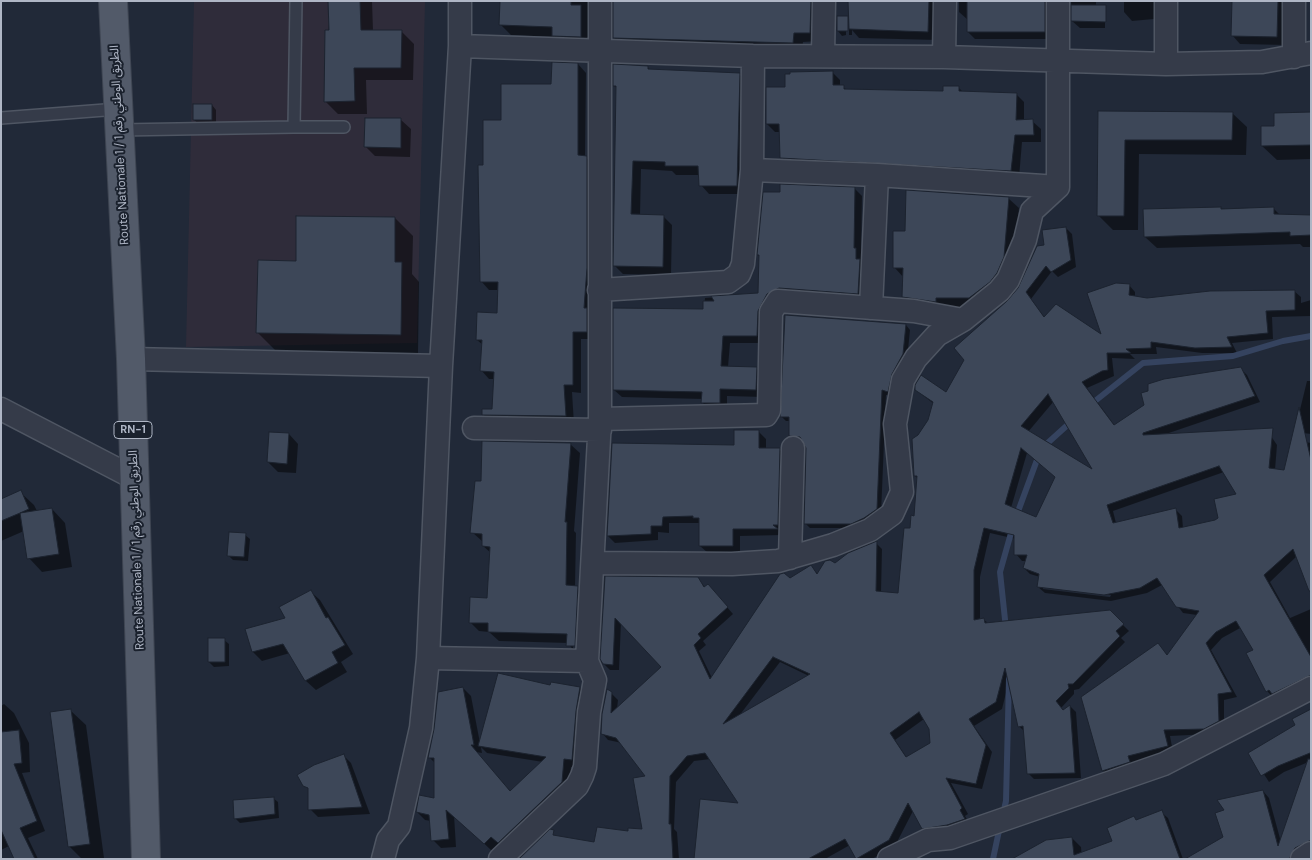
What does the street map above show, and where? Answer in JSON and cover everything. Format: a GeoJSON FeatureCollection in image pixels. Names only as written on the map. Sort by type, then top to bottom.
{"type":"FeatureCollection","features":[{"type":"Feature","properties":{"kind":"main road","name":"Route Nationale 1 / الطريق الوطني رقم 1"},"geometry":{"type":"LineString","coordinates":[[113,1],[131,359],[146,859]]}},
{"type":"Feature","properties":{"kind":"street"},"geometry":{"type":"LineString","coordinates":[[383,859],[388,840],[399,826],[422,728],[428,658],[441,366],[460,46],[460,1]]}},
{"type":"Feature","properties":{"kind":"street"},"geometry":{"type":"LineString","coordinates":[[500,859],[577,786],[585,767],[589,712],[596,680],[587,661],[600,425],[600,1]]}},
{"type":"Feature","properties":{"kind":"street"},"geometry":{"type":"LineString","coordinates":[[823,55],[824,1]]}},
{"type":"Feature","properties":{"kind":"street"},"geometry":{"type":"LineString","coordinates":[[944,57],[945,1]]}},
{"type":"Feature","properties":{"kind":"street"},"geometry":{"type":"LineString","coordinates":[[593,563],[732,564],[778,561],[833,545],[870,530],[892,514],[902,492],[895,424],[903,380],[916,358],[937,335],[963,320],[998,291],[1008,280],[1025,240],[1032,211],[1058,187],[1058,1]]}},
{"type":"Feature","properties":{"kind":"street"},"geometry":{"type":"LineString","coordinates":[[1166,1],[1166,64]]}},
{"type":"Feature","properties":{"kind":"street"},"geometry":{"type":"LineString","coordinates":[[460,46],[753,56],[944,57],[1166,64],[1262,62],[1302,55],[1294,1]]}},
{"type":"Feature","properties":{"kind":"street"},"geometry":{"type":"LineString","coordinates":[[599,290],[728,282],[740,274],[743,264],[752,170],[753,56]]}},
{"type":"Feature","properties":{"kind":"street"},"geometry":{"type":"LineString","coordinates":[[752,170],[877,175],[1058,187]]}},
{"type":"Feature","properties":{"kind":"street"},"geometry":{"type":"LineString","coordinates":[[871,308],[877,175]]}},
{"type":"Feature","properties":{"kind":"street"},"geometry":{"type":"LineString","coordinates":[[474,428],[600,425],[766,415],[769,410],[771,312],[778,301],[914,311],[963,320]]}},
{"type":"Feature","properties":{"kind":"street"},"geometry":{"type":"LineString","coordinates":[[131,359],[441,366]]}},
{"type":"Feature","properties":{"kind":"street"},"geometry":{"type":"LineString","coordinates":[[1,409],[134,478]]}},
{"type":"Feature","properties":{"kind":"street"},"geometry":{"type":"LineString","coordinates":[[790,558],[793,448]]}},
{"type":"Feature","properties":{"kind":"street"},"geometry":{"type":"LineString","coordinates":[[428,658],[587,661]]}},
{"type":"Feature","properties":{"kind":"street"},"geometry":{"type":"LineString","coordinates":[[889,859],[928,840],[950,838],[1164,764],[1311,688]]}},
{"type":"Feature","properties":{"kind":"street"},"geometry":{"type":"LineString","coordinates":[[1302,859],[1311,853]]}},
{"type":"Feature","properties":{"kind":"lane"},"geometry":{"type":"LineString","coordinates":[[294,127],[296,1]]}},
{"type":"Feature","properties":{"kind":"lane"},"geometry":{"type":"LineString","coordinates":[[1,118],[344,127]]}},
{"type":"Feature","properties":{"kind":"shaded area"},"geometry":{"type":"Polygon","coordinates":[[[194,1],[425,1],[417,343],[186,347],[194,1]]]}},
{"type":"Feature","properties":{"kind":"building"},"geometry":{"type":"Polygon","coordinates":[[[328,1],[360,1],[361,30],[402,30],[401,68],[354,68],[355,101],[324,102],[325,30],[329,30],[328,1]]]}},
{"type":"Feature","properties":{"kind":"building"},"geometry":{"type":"Polygon","coordinates":[[[500,1],[571,1],[571,5],[581,5],[581,37],[552,36],[552,27],[499,25],[500,1]]]}},
{"type":"Feature","properties":{"kind":"building"},"geometry":{"type":"Polygon","coordinates":[[[613,1],[811,1],[810,33],[794,33],[793,43],[613,38],[613,1]]]}},
{"type":"Feature","properties":{"kind":"building"},"geometry":{"type":"Polygon","coordinates":[[[848,1],[929,1],[928,32],[849,29],[848,1]]]}},
{"type":"Feature","properties":{"kind":"building"},"geometry":{"type":"Polygon","coordinates":[[[967,1],[1045,1],[1045,32],[967,32],[967,1]]]}},
{"type":"Feature","properties":{"kind":"building"},"geometry":{"type":"Polygon","coordinates":[[[1232,1],[1278,1],[1277,37],[1231,36],[1232,1]]]}},
{"type":"Feature","properties":{"kind":"building"},"geometry":{"type":"Polygon","coordinates":[[[1071,5],[1106,5],[1106,22],[1071,21],[1071,5]]]}},
{"type":"Feature","properties":{"kind":"building"},"geometry":{"type":"Polygon","coordinates":[[[837,16],[848,16],[848,31],[837,31],[837,16]]]}},
{"type":"Feature","properties":{"kind":"building"},"geometry":{"type":"Polygon","coordinates":[[[552,62],[578,63],[578,155],[587,156],[587,268],[584,308],[587,308],[587,332],[573,332],[573,385],[564,385],[566,416],[482,415],[482,409],[492,409],[494,372],[480,371],[482,340],[476,340],[477,312],[497,313],[498,282],[480,282],[478,165],[483,165],[483,120],[501,120],[501,84],[551,84],[552,62]]]}},
{"type":"Feature","properties":{"kind":"building"},"geometry":{"type":"Polygon","coordinates":[[[613,64],[648,66],[648,69],[740,73],[737,186],[699,186],[698,166],[665,166],[665,162],[633,161],[631,214],[664,215],[663,267],[613,266],[616,86],[613,86],[613,64]]]}},
{"type":"Feature","properties":{"kind":"building"},"geometry":{"type":"Polygon","coordinates":[[[833,71],[833,85],[844,85],[844,89],[943,91],[943,86],[959,86],[959,91],[1017,93],[1016,120],[1033,119],[1034,135],[1015,135],[1011,171],[780,158],[779,124],[766,124],[766,87],[785,87],[785,74],[790,74],[790,72],[833,71]]]}},
{"type":"Feature","properties":{"kind":"building"},"geometry":{"type":"Polygon","coordinates":[[[193,104],[212,104],[212,120],[193,120],[193,104]]]}},
{"type":"Feature","properties":{"kind":"building"},"geometry":{"type":"Polygon","coordinates":[[[1098,111],[1233,112],[1232,140],[1125,140],[1124,216],[1097,216],[1098,111]]]}},
{"type":"Feature","properties":{"kind":"building"},"geometry":{"type":"Polygon","coordinates":[[[1311,112],[1311,145],[1261,146],[1261,126],[1274,126],[1274,113],[1311,112]]]}},
{"type":"Feature","properties":{"kind":"building"},"geometry":{"type":"Polygon","coordinates":[[[365,118],[401,118],[401,148],[364,147],[365,118]]]}},
{"type":"Feature","properties":{"kind":"building"},"geometry":{"type":"Polygon","coordinates":[[[780,184],[855,187],[854,248],[856,248],[856,259],[860,259],[858,294],[779,288],[767,294],[758,311],[757,336],[723,336],[721,366],[757,367],[756,390],[720,389],[720,403],[701,403],[702,392],[613,390],[613,308],[703,309],[703,301],[714,301],[711,296],[758,293],[759,255],[757,255],[763,192],[780,192],[780,184]]]}},
{"type":"Feature","properties":{"kind":"building"},"geometry":{"type":"Polygon","coordinates":[[[906,190],[1009,197],[1004,257],[997,273],[990,282],[969,298],[936,298],[936,302],[902,297],[903,268],[893,268],[893,231],[905,231],[906,190]]]}},
{"type":"Feature","properties":{"kind":"building"},"geometry":{"type":"Polygon","coordinates":[[[1221,207],[1221,209],[1274,207],[1274,214],[1311,215],[1311,235],[1290,236],[1290,232],[1144,237],[1143,209],[1221,207]]]}},
{"type":"Feature","properties":{"kind":"building"},"geometry":{"type":"Polygon","coordinates":[[[296,216],[395,217],[395,262],[402,262],[401,335],[256,333],[258,260],[296,261],[296,216]]]}},
{"type":"Feature","properties":{"kind":"building"},"geometry":{"type":"Polygon","coordinates":[[[1066,227],[1071,260],[1051,272],[1046,266],[1026,292],[1044,317],[1056,304],[1101,334],[1087,293],[1116,283],[1130,284],[1129,295],[1147,298],[1210,291],[1295,290],[1295,310],[1266,311],[1268,333],[1227,337],[1232,347],[1195,348],[1151,342],[1151,348],[1126,349],[1131,353],[1107,353],[1108,370],[1102,371],[1082,382],[1114,425],[1144,405],[1141,393],[1148,391],[1148,384],[1164,379],[1241,367],[1255,396],[1143,433],[1143,435],[1273,428],[1269,468],[1284,470],[1299,407],[1311,460],[1311,591],[1309,591],[1293,549],[1264,575],[1311,657],[1311,675],[1272,694],[1269,690],[1266,692],[1246,653],[1253,650],[1236,621],[1216,632],[1206,643],[1232,692],[1218,694],[1219,721],[1204,729],[1164,730],[1168,746],[1128,756],[1130,762],[1102,771],[1081,697],[1158,643],[1167,655],[1199,611],[1176,607],[1157,578],[1140,588],[1104,595],[1037,587],[1039,574],[1023,568],[1027,555],[1014,555],[1014,535],[984,528],[974,570],[974,620],[984,618],[985,623],[1110,610],[1124,624],[1116,631],[1120,636],[1073,684],[1068,684],[1069,688],[1056,701],[1063,710],[1070,705],[1075,773],[1027,774],[1023,726],[1018,727],[1005,668],[996,702],[969,719],[986,745],[976,784],[946,778],[962,808],[960,810],[965,819],[947,825],[922,829],[908,803],[889,840],[856,859],[845,839],[808,859],[694,859],[700,799],[738,803],[705,753],[687,756],[670,776],[669,824],[671,824],[673,859],[519,859],[550,829],[554,830],[553,835],[594,842],[597,827],[628,831],[628,828],[642,829],[633,778],[645,776],[616,738],[601,734],[602,714],[607,689],[612,692],[611,713],[661,667],[615,618],[613,665],[603,664],[600,659],[605,576],[698,577],[704,587],[708,584],[728,607],[698,634],[701,638],[694,645],[710,679],[780,574],[784,573],[790,578],[811,565],[817,574],[825,561],[830,560],[835,563],[848,553],[877,541],[876,591],[898,593],[904,528],[910,528],[911,515],[914,516],[917,476],[914,476],[912,439],[918,435],[928,420],[933,402],[915,390],[915,385],[921,375],[946,392],[964,360],[954,348],[1007,301],[1018,288],[1037,246],[1044,245],[1042,230],[1066,227]],[[1048,394],[1021,426],[1092,469],[1048,394]],[[1021,448],[1005,504],[1036,517],[1055,477],[1021,448]],[[1219,466],[1107,505],[1113,523],[1176,508],[1179,528],[1215,520],[1218,518],[1214,499],[1236,494],[1219,466]],[[773,657],[723,724],[810,674],[773,657]],[[919,712],[890,733],[906,757],[930,743],[929,729],[919,712]]]}},
{"type":"Feature","properties":{"kind":"building"},"geometry":{"type":"Polygon","coordinates":[[[785,315],[906,324],[903,354],[892,374],[888,392],[882,390],[877,509],[851,524],[804,524],[806,448],[800,437],[789,436],[789,417],[780,417],[785,315]]]}},
{"type":"Feature","properties":{"kind":"building"},"geometry":{"type":"Polygon","coordinates":[[[734,430],[759,430],[759,448],[780,448],[778,525],[773,525],[778,529],[733,529],[733,546],[699,546],[699,518],[693,518],[693,516],[663,517],[662,526],[651,526],[651,534],[607,536],[612,443],[734,445],[734,430]]]}},
{"type":"Feature","properties":{"kind":"building"},"geometry":{"type":"Polygon","coordinates":[[[269,432],[289,433],[287,464],[267,462],[269,432]]]}},
{"type":"Feature","properties":{"kind":"building"},"geometry":{"type":"Polygon","coordinates":[[[482,441],[571,443],[565,522],[567,522],[566,585],[578,586],[575,646],[566,646],[567,634],[488,632],[488,623],[469,623],[470,597],[487,598],[490,547],[482,546],[482,534],[470,533],[475,481],[481,481],[482,441]]]}},
{"type":"Feature","properties":{"kind":"building"},"geometry":{"type":"Polygon","coordinates":[[[21,490],[29,509],[1,521],[1,499],[21,490]]]}},
{"type":"Feature","properties":{"kind":"building"},"geometry":{"type":"Polygon","coordinates":[[[52,508],[59,554],[27,559],[20,513],[52,508]]]}},
{"type":"Feature","properties":{"kind":"building"},"geometry":{"type":"Polygon","coordinates":[[[229,532],[246,533],[244,557],[227,556],[229,532]]]}},
{"type":"Feature","properties":{"kind":"building"},"geometry":{"type":"Polygon","coordinates":[[[311,590],[326,618],[328,617],[345,645],[332,652],[338,663],[305,681],[283,644],[252,652],[245,629],[285,618],[279,607],[311,590]]]}},
{"type":"Feature","properties":{"kind":"building"},"geometry":{"type":"Polygon","coordinates":[[[208,638],[225,638],[225,662],[208,662],[208,638]]]}},
{"type":"Feature","properties":{"kind":"building"},"geometry":{"type":"Polygon","coordinates":[[[498,673],[550,685],[551,682],[580,687],[572,760],[564,759],[562,782],[498,843],[491,837],[484,844],[446,810],[449,839],[431,841],[429,815],[416,812],[419,795],[434,798],[434,758],[428,758],[434,729],[438,692],[463,687],[474,745],[471,745],[510,791],[546,757],[478,746],[498,673]]]}},
{"type":"Feature","properties":{"kind":"building"},"geometry":{"type":"Polygon","coordinates":[[[71,709],[90,844],[68,847],[50,712],[71,709]]]}},
{"type":"Feature","properties":{"kind":"building"},"geometry":{"type":"Polygon","coordinates":[[[1311,709],[1311,755],[1310,753],[1278,766],[1261,776],[1248,753],[1295,725],[1292,719],[1311,709]]]}},
{"type":"Feature","properties":{"kind":"building"},"geometry":{"type":"Polygon","coordinates":[[[19,730],[22,763],[14,764],[37,821],[20,828],[35,859],[14,859],[1,830],[1,732],[19,730]]]}},
{"type":"Feature","properties":{"kind":"building"},"geometry":{"type":"Polygon","coordinates":[[[344,754],[362,807],[308,810],[308,788],[303,786],[297,775],[314,765],[344,754]]]}},
{"type":"Feature","properties":{"kind":"building"},"geometry":{"type":"Polygon","coordinates":[[[1308,759],[1311,759],[1311,840],[1295,848],[1289,859],[1185,859],[1223,837],[1215,813],[1224,810],[1217,800],[1263,790],[1278,846],[1308,759]]]}},
{"type":"Feature","properties":{"kind":"building"},"geometry":{"type":"Polygon","coordinates":[[[274,797],[275,814],[234,819],[233,800],[274,797]]]}},
{"type":"Feature","properties":{"kind":"building"},"geometry":{"type":"Polygon","coordinates":[[[1162,810],[1180,859],[1012,859],[1046,840],[1072,837],[1074,855],[1112,841],[1107,828],[1134,816],[1136,820],[1162,810]]]}},
{"type":"Feature","properties":{"kind":"waterway"},"geometry":{"type":"LineString","coordinates":[[1090,405],[1143,363],[1233,356],[1283,341],[1311,336]]}},
{"type":"Feature","properties":{"kind":"waterway"},"geometry":{"type":"LineString","coordinates":[[1016,517],[1041,449],[1073,420]]}},
{"type":"Feature","properties":{"kind":"waterway"},"geometry":{"type":"LineString","coordinates":[[1006,629],[1000,572],[1013,526]]}},
{"type":"Feature","properties":{"kind":"waterway"},"geometry":{"type":"LineString","coordinates":[[1003,814],[1006,801],[1009,679]]}},
{"type":"Feature","properties":{"kind":"waterway"},"geometry":{"type":"LineString","coordinates":[[993,859],[1000,826]]}}]}
